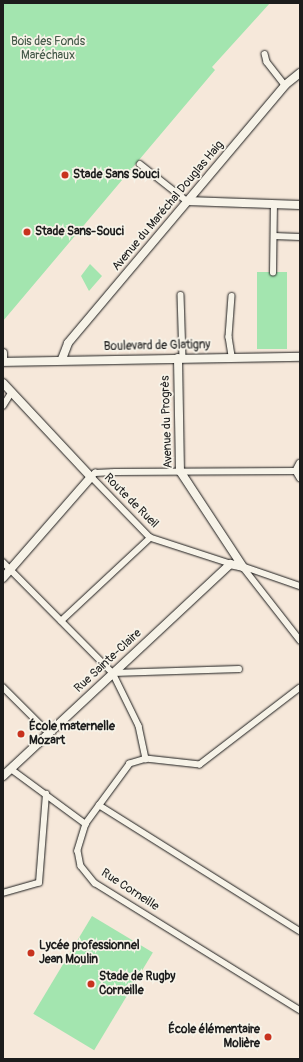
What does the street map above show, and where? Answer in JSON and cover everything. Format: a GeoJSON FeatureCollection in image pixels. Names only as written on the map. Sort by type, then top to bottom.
{"type":"FeatureCollection","features":[{"type":"Feature","properties":{"kind":"street"},"geometry":{"type":"LineString","coordinates":[[265,54],[267,62],[285,85]]}},
{"type":"Feature","properties":{"kind":"street","name":"Avenue du Maréchal Douglas Haig"},"geometry":{"type":"LineString","coordinates":[[62,359],[68,343],[285,85],[300,73]]}},
{"type":"Feature","properties":{"kind":"street"},"geometry":{"type":"LineString","coordinates":[[140,164],[187,201],[300,205]]}},
{"type":"Feature","properties":{"kind":"street"},"geometry":{"type":"LineString","coordinates":[[273,273],[274,205]]}},
{"type":"Feature","properties":{"kind":"street"},"geometry":{"type":"LineString","coordinates":[[274,236],[300,237]]}},
{"type":"Feature","properties":{"kind":"street"},"geometry":{"type":"LineString","coordinates":[[181,295],[181,358]]}},
{"type":"Feature","properties":{"kind":"street"},"geometry":{"type":"LineString","coordinates":[[232,296],[229,337],[232,357]]}},
{"type":"Feature","properties":{"kind":"street"},"geometry":{"type":"LineString","coordinates":[[3,354],[3,362]]}},
{"type":"Feature","properties":{"kind":"street","name":"Boulevard de Glatigny"},"geometry":{"type":"LineString","coordinates":[[3,354],[14,360]]}},
{"type":"Feature","properties":{"kind":"street","name":"Boulevard de Glatigny"},"geometry":{"type":"LineString","coordinates":[[3,362],[14,360],[62,359],[300,357]]}},
{"type":"Feature","properties":{"kind":"street","name":"Avenue du Progrès"},"geometry":{"type":"LineString","coordinates":[[181,358],[180,472],[237,565]]}},
{"type":"Feature","properties":{"kind":"street","name":"Route de Rueil"},"geometry":{"type":"LineString","coordinates":[[3,384],[91,478],[150,538],[300,586]]}},
{"type":"Feature","properties":{"kind":"street"},"geometry":{"type":"LineString","coordinates":[[3,406],[11,393]]}},
{"type":"Feature","properties":{"kind":"street"},"geometry":{"type":"LineString","coordinates":[[296,471],[300,463]]}},
{"type":"Feature","properties":{"kind":"street"},"geometry":{"type":"LineString","coordinates":[[3,578],[6,565],[95,473],[296,471]]}},
{"type":"Feature","properties":{"kind":"street"},"geometry":{"type":"LineString","coordinates":[[296,471],[300,478]]}},
{"type":"Feature","properties":{"kind":"street"},"geometry":{"type":"LineString","coordinates":[[61,621],[150,538]]}},
{"type":"Feature","properties":{"kind":"street"},"geometry":{"type":"LineString","coordinates":[[6,565],[113,673],[139,726],[146,759],[200,766],[300,688]]}},
{"type":"Feature","properties":{"kind":"street"},"geometry":{"type":"LineString","coordinates":[[237,565],[300,640]]}},
{"type":"Feature","properties":{"kind":"street","name":"Rue Sainte-Claire"},"geometry":{"type":"LineString","coordinates":[[3,776],[113,673],[237,565]]}},
{"type":"Feature","properties":{"kind":"street"},"geometry":{"type":"LineString","coordinates":[[113,673],[239,669]]}},
{"type":"Feature","properties":{"kind":"street"},"geometry":{"type":"LineString","coordinates":[[3,687],[49,733]]}},
{"type":"Feature","properties":{"kind":"street","name":"Rue Corneille"},"geometry":{"type":"LineString","coordinates":[[146,759],[130,764],[86,824],[78,851],[81,866],[96,883],[300,1010]]}},
{"type":"Feature","properties":{"kind":"street"},"geometry":{"type":"LineString","coordinates":[[11,770],[86,824]]}},
{"type":"Feature","properties":{"kind":"street"},"geometry":{"type":"LineString","coordinates":[[3,893],[39,883],[46,794]]}},
{"type":"Feature","properties":{"kind":"street"},"geometry":{"type":"LineString","coordinates":[[99,805],[300,931]]}},
{"type":"Feature","properties":{"kind":"green space","name":"Stade Sans Souci"},"geometry":{"type":"Polygon","coordinates":[[[3,3],[270,3],[212,67],[215,70],[3,321],[3,3]]]}},
{"type":"Feature","properties":{"kind":"green space"},"geometry":{"type":"Polygon","coordinates":[[[90,264],[102,276],[89,291],[81,276],[90,264]]]}},
{"type":"Feature","properties":{"kind":"green space"},"geometry":{"type":"Polygon","coordinates":[[[257,272],[287,272],[287,349],[257,349],[257,272]]]}},
{"type":"Feature","properties":{"kind":"green space","name":"Stade de Rugby Corneille"},"geometry":{"type":"Polygon","coordinates":[[[92,916],[153,953],[94,1050],[33,1014],[92,916]]]}},
{"type":"Feature","properties":{"kind":"place","name":"Stade Sans Souci"},"geometry":{"type":"Point","coordinates":[65,175]}},
{"type":"Feature","properties":{"kind":"place","name":"Stade Sans-Souci"},"geometry":{"type":"Point","coordinates":[27,232]}},
{"type":"Feature","properties":{"kind":"place","name":"École maternelle Mozart"},"geometry":{"type":"Point","coordinates":[21,734]}},
{"type":"Feature","properties":{"kind":"place","name":"Lycée professionnel Jean Moulin"},"geometry":{"type":"Point","coordinates":[31,953]}},
{"type":"Feature","properties":{"kind":"place","name":"Stade de Rugby Corneille"},"geometry":{"type":"Point","coordinates":[91,984]}},
{"type":"Feature","properties":{"kind":"place","name":"École élémentaire Molière"},"geometry":{"type":"Point","coordinates":[268,1037]}},
{"type":"Feature","properties":{"kind":"park label","name":"Bois des Fonds Maréchaux"},"geometry":{"type":"Point","coordinates":[48,49]}}]}
